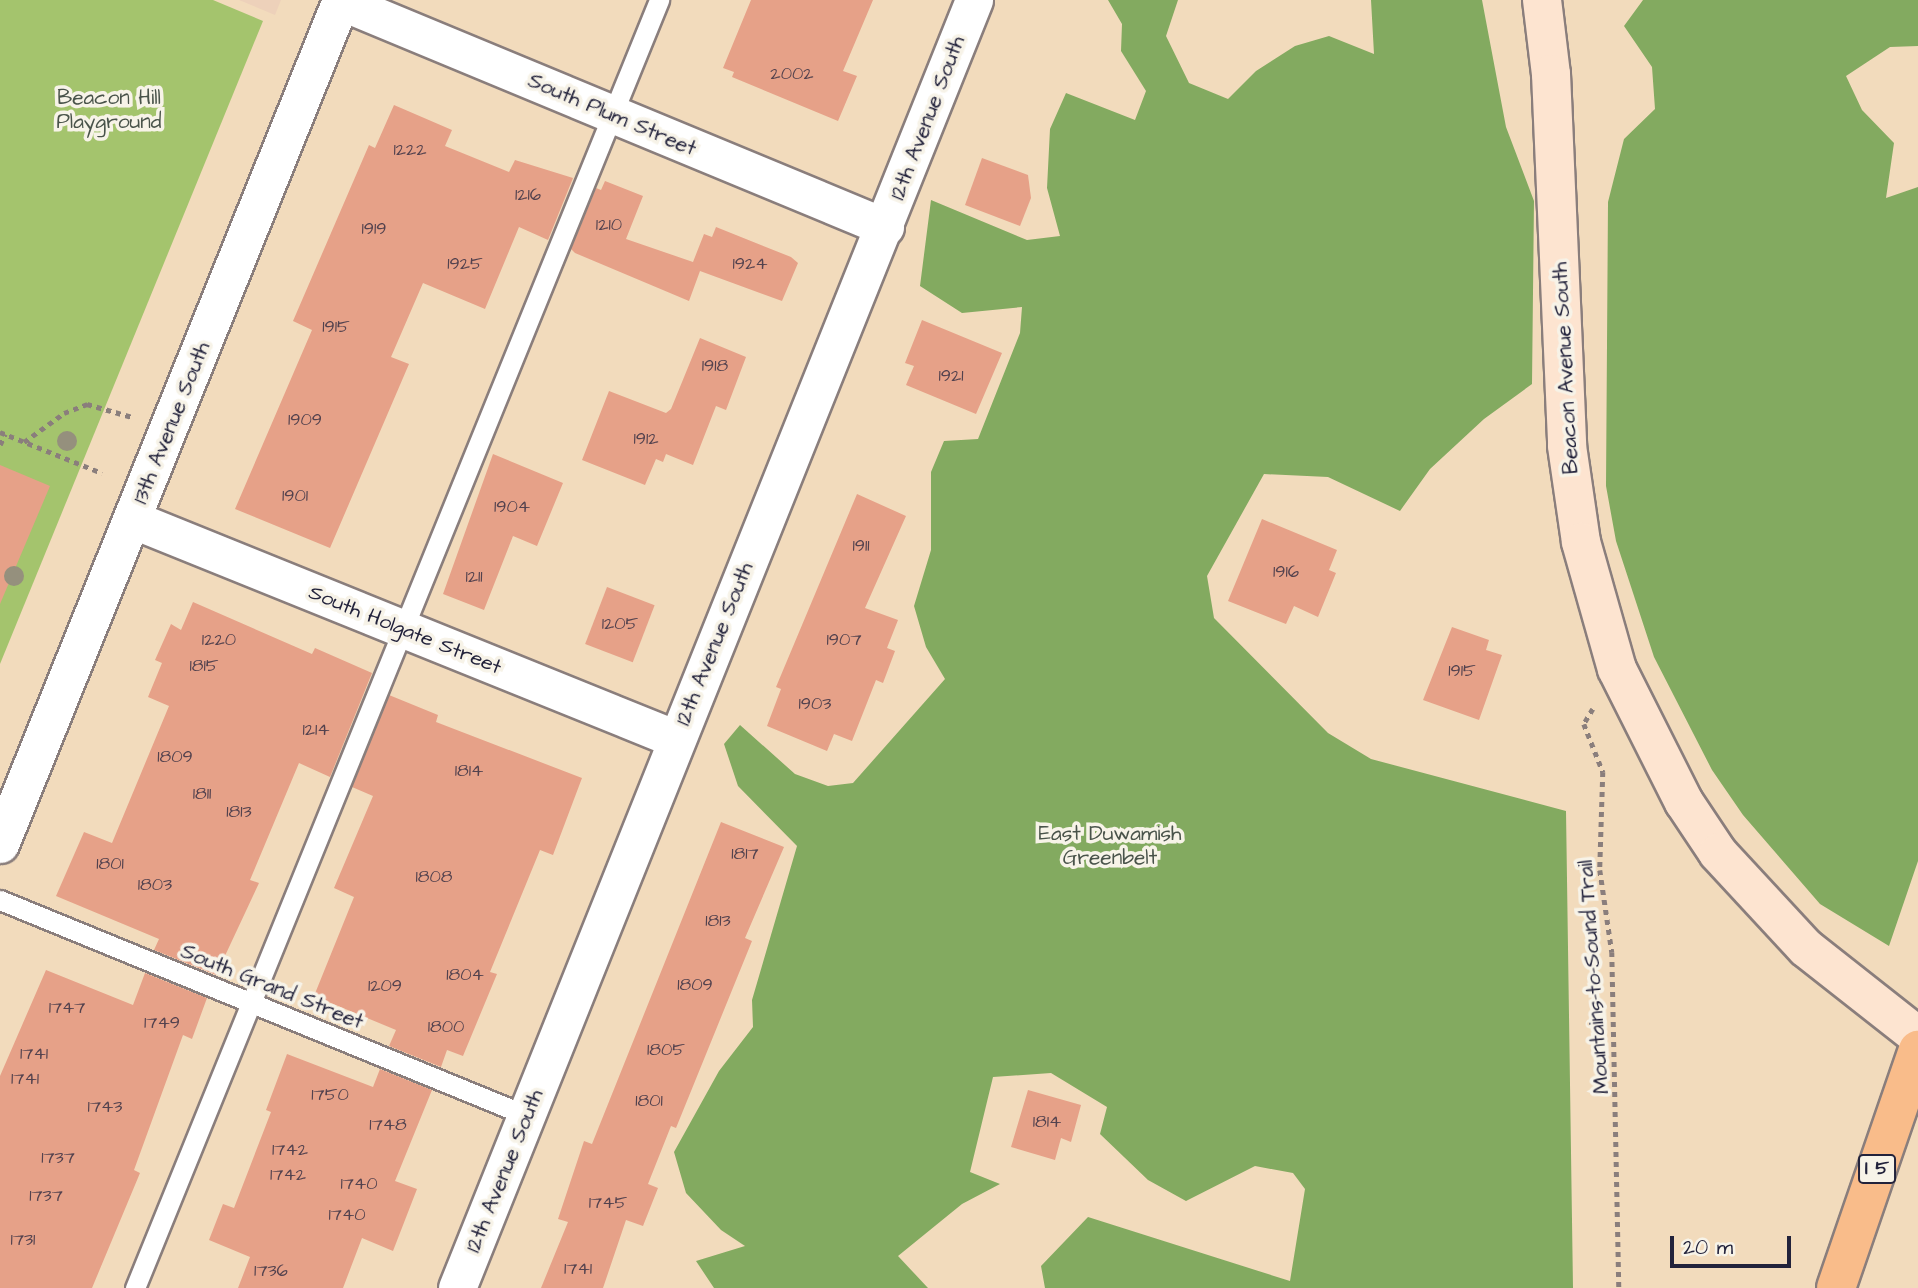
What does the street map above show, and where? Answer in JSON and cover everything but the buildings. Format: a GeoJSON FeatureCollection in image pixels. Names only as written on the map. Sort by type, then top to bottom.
{"type":"FeatureCollection","features":[{"type":"Feature","properties":{"kind":"highway","name":"I 5"},"geometry":{"type":"LineString","coordinates":[[1836,1288],[1918,1049]]}},
{"type":"Feature","properties":{"kind":"main road","name":"Beacon Avenue South"},"geometry":{"type":"LineString","coordinates":[[1542,0],[1551,74],[1570,470],[1593,593],[1635,708]]}},
{"type":"Feature","properties":{"kind":"main road"},"geometry":{"type":"LineString","coordinates":[[1635,708],[1684,802],[1761,904],[1843,981],[1918,1035]]}},
{"type":"Feature","properties":{"kind":"street","name":"South Plum Street"},"geometry":{"type":"LineString","coordinates":[[341,0],[612,116],[885,227]]}},
{"type":"Feature","properties":{"kind":"street","name":"13th Avenue South"},"geometry":{"type":"LineString","coordinates":[[0,844],[134,520],[341,0]]}},
{"type":"Feature","properties":{"kind":"street","name":"12th Avenue South"},"geometry":{"type":"LineString","coordinates":[[457,1288],[974,0]]}},
{"type":"Feature","properties":{"kind":"street","name":"South Holgate Street"},"geometry":{"type":"LineString","coordinates":[[134,520],[676,739]]}},
{"type":"Feature","properties":{"kind":"lane"},"geometry":{"type":"LineString","coordinates":[[135,1288],[659,0]]}},
{"type":"Feature","properties":{"kind":"lane","name":"South Grand Street"},"geometry":{"type":"LineString","coordinates":[[0,900],[528,1116]]}},
{"type":"Feature","properties":{"kind":"path"},"geometry":{"type":"LineString","coordinates":[[24,442],[64,413],[87,404],[143,421]]}},
{"type":"Feature","properties":{"kind":"path"},"geometry":{"type":"LineString","coordinates":[[0,445],[2,433],[102,473]]}},
{"type":"Feature","properties":{"kind":"path","name":"Mountains-to-Sound Trail"},"geometry":{"type":"LineString","coordinates":[[1619,1288],[1612,952],[1600,870],[1603,772],[1584,724],[1589,712],[1635,708]]}},
{"type":"Feature","properties":{"kind":"shaded area"},"geometry":{"type":"Polygon","coordinates":[[[239,0],[281,0],[275,15],[239,0]]]}},
{"type":"Feature","properties":{"kind":"green space","name":"Beacon Hill Playground"},"geometry":{"type":"Polygon","coordinates":[[[0,0],[213,0],[263,21],[0,664],[0,0]]]}},
{"type":"Feature","properties":{"kind":"green space","name":"East Duwamish Greenbelt"},"geometry":{"type":"Polygon","coordinates":[[[1108,0],[1178,0],[1166,36],[1189,83],[1228,99],[1256,71],[1295,46],[1329,36],[1374,54],[1371,0],[1482,0],[1506,127],[1534,201],[1532,384],[1484,419],[1430,469],[1400,511],[1328,477],[1264,474],[1207,576],[1214,618],[1328,733],[1371,759],[1566,811],[1573,1288],[1045,1288],[1041,1266],[1088,1217],[1290,1281],[1305,1189],[1293,1173],[1255,1166],[1186,1201],[1148,1180],[1100,1134],[1107,1107],[1051,1073],[993,1077],[970,1172],[1000,1184],[962,1204],[898,1256],[928,1288],[714,1288],[696,1261],[745,1246],[721,1230],[686,1193],[674,1152],[719,1071],[753,1027],[752,1000],[797,846],[738,786],[724,744],[740,725],[795,774],[828,786],[853,783],[945,679],[926,647],[914,606],[931,550],[931,472],[944,441],[978,439],[1020,333],[1022,307],[962,313],[920,286],[931,200],[1027,240],[1060,236],[1047,188],[1050,129],[1066,93],[1135,120],[1146,91],[1121,51],[1122,24],[1108,0]]]}},
{"type":"Feature","properties":{"kind":"green space"},"geometry":{"type":"Polygon","coordinates":[[[1643,0],[1918,0],[1918,46],[1890,47],[1846,76],[1862,110],[1894,143],[1886,198],[1918,187],[1918,861],[1889,946],[1820,904],[1743,815],[1712,770],[1654,657],[1616,541],[1606,486],[1608,202],[1624,139],[1655,109],[1652,67],[1624,26],[1643,0]]]}}]}
